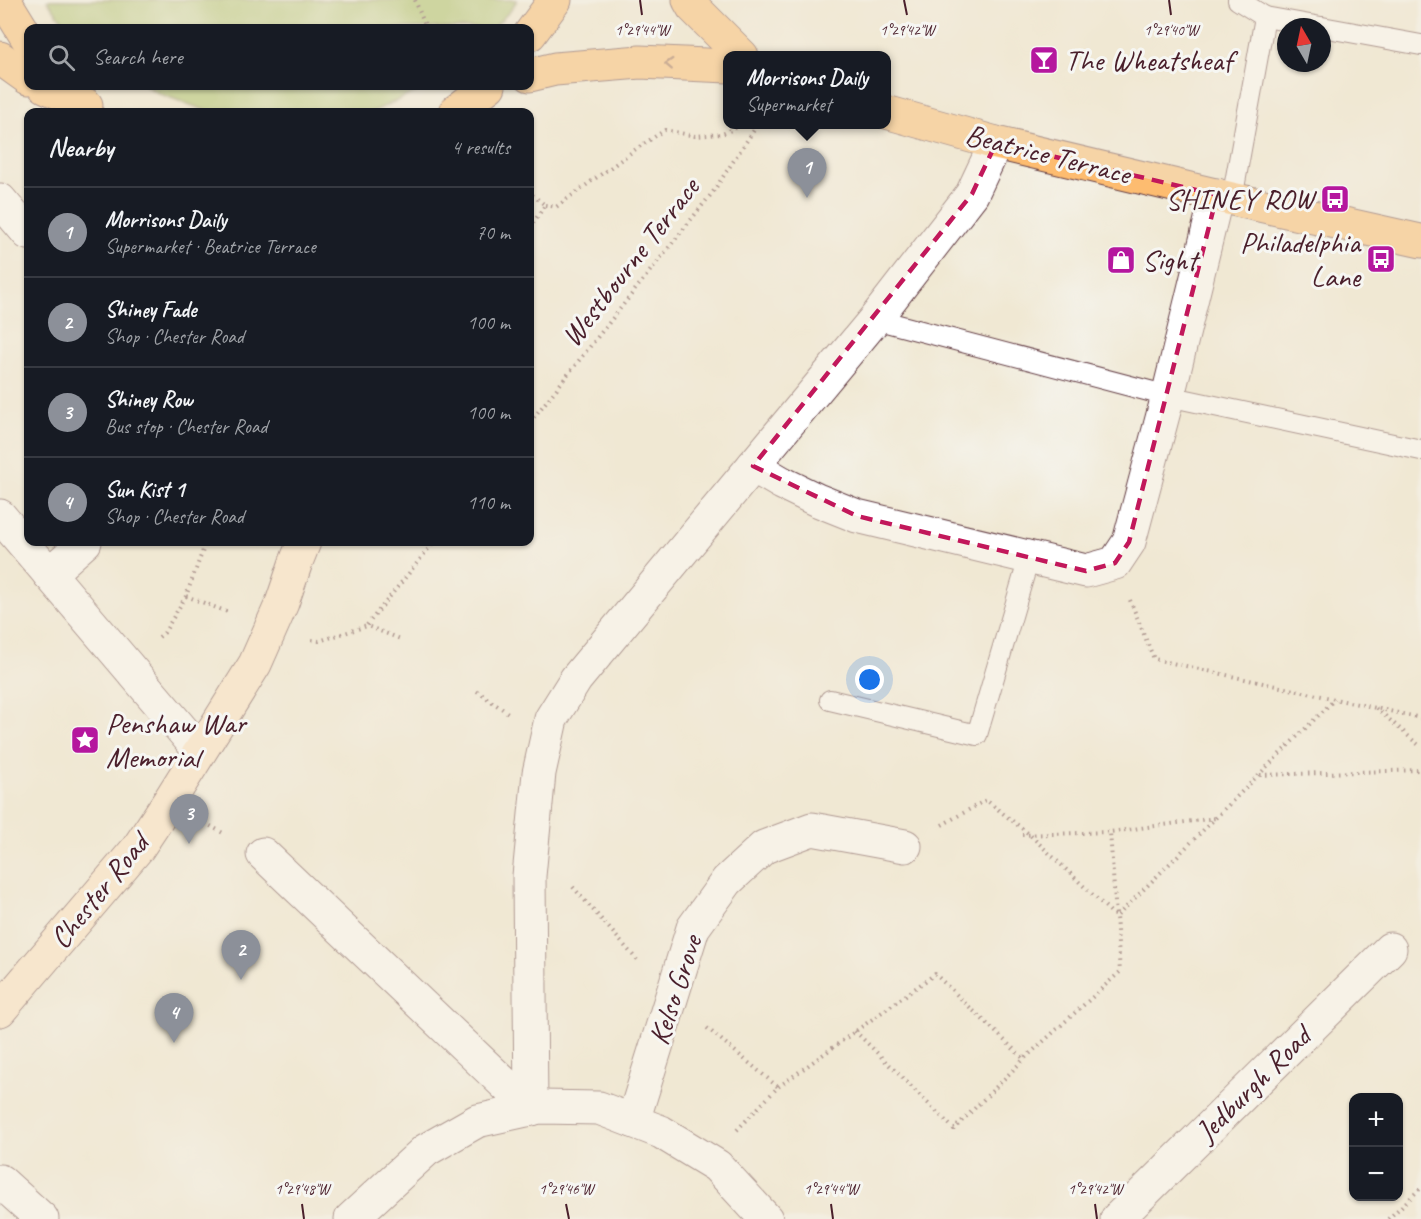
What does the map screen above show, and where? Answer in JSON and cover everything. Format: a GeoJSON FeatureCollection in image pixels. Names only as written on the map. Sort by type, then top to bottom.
{"type":"FeatureCollection","features":[{"type":"Feature","properties":{"kind":"main road"},"geometry":{"type":"LineString","coordinates":[[4,0],[24,32]]}},
{"type":"Feature","properties":{"kind":"main road"},"geometry":{"type":"LineString","coordinates":[[534,28],[555,0]]}},
{"type":"Feature","properties":{"kind":"main road"},"geometry":{"type":"LineString","coordinates":[[689,0],[693,7],[737,51]]}},
{"type":"Feature","properties":{"kind":"main road"},"geometry":{"type":"LineString","coordinates":[[0,58],[24,75]]}},
{"type":"Feature","properties":{"kind":"main road"},"geometry":{"type":"LineString","coordinates":[[534,74],[555,69],[640,62],[723,66]]}},
{"type":"Feature","properties":{"kind":"main road"},"geometry":{"type":"LineString","coordinates":[[55,90],[84,101]]}},
{"type":"Feature","properties":{"kind":"main road"},"geometry":{"type":"LineString","coordinates":[[461,108],[484,90]]}},
{"type":"Feature","properties":{"kind":"main road","name":"Beatrice Terrace"},"geometry":{"type":"LineString","coordinates":[[891,113],[996,143],[1421,241]]}},
{"type":"Feature","properties":{"kind":"main road","name":"Chester Road"},"geometry":{"type":"LineString","coordinates":[[0,1010],[138,848],[168,803],[255,664],[282,603],[302,546]]}},
{"type":"Feature","properties":{"kind":"street"},"geometry":{"type":"LineString","coordinates":[[535,1108],[529,876],[538,773],[551,719],[576,679],[875,319],[972,194],[996,143]]}},
{"type":"Feature","properties":{"kind":"street"},"geometry":{"type":"LineString","coordinates":[[753,466],[817,500],[857,516],[1086,571],[1115,563],[1129,542],[1224,197]]}},
{"type":"Feature","properties":{"kind":"street"},"geometry":{"type":"LineString","coordinates":[[0,200],[24,228]]}},
{"type":"Feature","properties":{"kind":"street"},"geometry":{"type":"LineString","coordinates":[[0,516],[24,544]]}},
{"type":"Feature","properties":{"kind":"street"},"geometry":{"type":"LineString","coordinates":[[25,546],[200,751]]}},
{"type":"Feature","properties":{"kind":"street"},"geometry":{"type":"LineString","coordinates":[[49,574],[80,546]]}},
{"type":"Feature","properties":{"kind":"street","name":"Kelso Grove"},"geometry":{"type":"LineString","coordinates":[[633,1121],[693,928],[726,881],[764,847],[812,829],[905,846]]}},
{"type":"Feature","properties":{"kind":"street"},"geometry":{"type":"LineString","coordinates":[[263,854],[535,1108]]}},
{"type":"Feature","properties":{"kind":"street","name":"Jedburgh Road"},"geometry":{"type":"LineString","coordinates":[[1117,1219],[1390,949]]}},
{"type":"Feature","properties":{"kind":"street"},"geometry":{"type":"LineString","coordinates":[[351,1219],[426,1150],[477,1121],[535,1108],[599,1108],[662,1132],[717,1166],[766,1219]]}},
{"type":"Feature","properties":{"kind":"street"},"geometry":{"type":"LineString","coordinates":[[0,1181],[42,1219]]}},
{"type":"Feature","properties":{"kind":"lane"},"geometry":{"type":"LineString","coordinates":[[1238,0],[1265,17],[1277,19]]}},
{"type":"Feature","properties":{"kind":"lane"},"geometry":{"type":"LineString","coordinates":[[1224,197],[1265,17]]}},
{"type":"Feature","properties":{"kind":"lane"},"geometry":{"type":"LineString","coordinates":[[1331,29],[1421,45]]}},
{"type":"Feature","properties":{"kind":"lane"},"geometry":{"type":"LineString","coordinates":[[875,319],[1168,396],[1421,450]]}},
{"type":"Feature","properties":{"kind":"lane"},"geometry":{"type":"LineString","coordinates":[[830,700],[977,735],[1029,558]]}},
{"type":"Feature","properties":{"kind":"path"},"geometry":{"type":"LineString","coordinates":[[415,0],[424,24]]}},
{"type":"Feature","properties":{"kind":"path"},"geometry":{"type":"LineString","coordinates":[[534,196],[545,205],[556,207],[665,130],[695,136],[722,134],[733,129]]}},
{"type":"Feature","properties":{"kind":"path","name":"Westbourne Terrace"},"geometry":{"type":"LineString","coordinates":[[534,417],[713,192],[755,129]]}},
{"type":"Feature","properties":{"kind":"path"},"geometry":{"type":"LineString","coordinates":[[534,222],[545,205]]}},
{"type":"Feature","properties":{"kind":"path"},"geometry":{"type":"LineString","coordinates":[[124,662],[164,633],[186,596],[205,546]]}},
{"type":"Feature","properties":{"kind":"path"},"geometry":{"type":"LineString","coordinates":[[270,628],[319,642],[367,626],[431,546]]}},
{"type":"Feature","properties":{"kind":"path"},"geometry":{"type":"LineString","coordinates":[[1115,563],[1154,659],[1421,718]]}},
{"type":"Feature","properties":{"kind":"path"},"geometry":{"type":"LineString","coordinates":[[367,626],[403,640]]}},
{"type":"Feature","properties":{"kind":"path"},"geometry":{"type":"LineString","coordinates":[[1116,917],[1335,699]]}},
{"type":"Feature","properties":{"kind":"path"},"geometry":{"type":"LineString","coordinates":[[1375,708],[1421,747]]}},
{"type":"Feature","properties":{"kind":"path"},"geometry":{"type":"LineString","coordinates":[[1259,775],[1421,771]]}},
{"type":"Feature","properties":{"kind":"path"},"geometry":{"type":"LineString","coordinates":[[905,846],[986,800],[1029,834],[1116,917]]}},
{"type":"Feature","properties":{"kind":"path"},"geometry":{"type":"LineString","coordinates":[[168,803],[263,854]]}},
{"type":"Feature","properties":{"kind":"path"},"geometry":{"type":"LineString","coordinates":[[1022,835],[1110,832],[1216,818]]}},
{"type":"Feature","properties":{"kind":"path"},"geometry":{"type":"LineString","coordinates":[[855,1031],[954,1129],[1024,1059],[1120,972],[1110,832]]}},
{"type":"Feature","properties":{"kind":"path"},"geometry":{"type":"LineString","coordinates":[[707,1160],[778,1087],[935,974],[1024,1059]]}},
{"type":"Feature","properties":{"kind":"path"},"geometry":{"type":"LineString","coordinates":[[1388,1219],[1421,1188]]}},
{"type":"Feature","properties":{"kind":"highlighted area"},"geometry":{"type":"Polygon","coordinates":[[[996,143],[1217,195],[1129,542],[1115,563],[1086,571],[857,516],[753,466],[972,194],[996,143]]]}},
{"type":"Feature","properties":{"kind":"green space"},"geometry":{"type":"Polygon","coordinates":[[[47,0],[517,0],[497,24],[65,24],[47,0]]]}},
{"type":"Feature","properties":{"kind":"green space"},"geometry":{"type":"Polygon","coordinates":[[[153,90],[419,90],[381,108],[199,108],[153,90]]]}},
{"type":"Feature","properties":{"kind":"place","name":"The Wheatsheaf"},"geometry":{"type":"Point","coordinates":[1044,60]}},
{"type":"Feature","properties":{"kind":"place","name":"Morrisons Daily"},"geometry":{"type":"Point","coordinates":[807,198]}},
{"type":"Feature","properties":{"kind":"place","name":"SHINEY ROW"},"geometry":{"type":"Point","coordinates":[1335,199]}},
{"type":"Feature","properties":{"kind":"place","name":"Philadelphia Lane"},"geometry":{"type":"Point","coordinates":[1381,259]}},
{"type":"Feature","properties":{"kind":"place","name":"Sight"},"geometry":{"type":"Point","coordinates":[1121,260]}},
{"type":"Feature","properties":{"kind":"place","name":"Penshaw War Memorial"},"geometry":{"type":"Point","coordinates":[85,740]}},
{"type":"Feature","properties":{"kind":"place","name":"Shiney Row"},"geometry":{"type":"Point","coordinates":[189,844]}},
{"type":"Feature","properties":{"kind":"place","name":"Shiney Fade"},"geometry":{"type":"Point","coordinates":[241,980]}},
{"type":"Feature","properties":{"kind":"place","name":"Sun Kist 1"},"geometry":{"type":"Point","coordinates":[174,1043]}}]}
